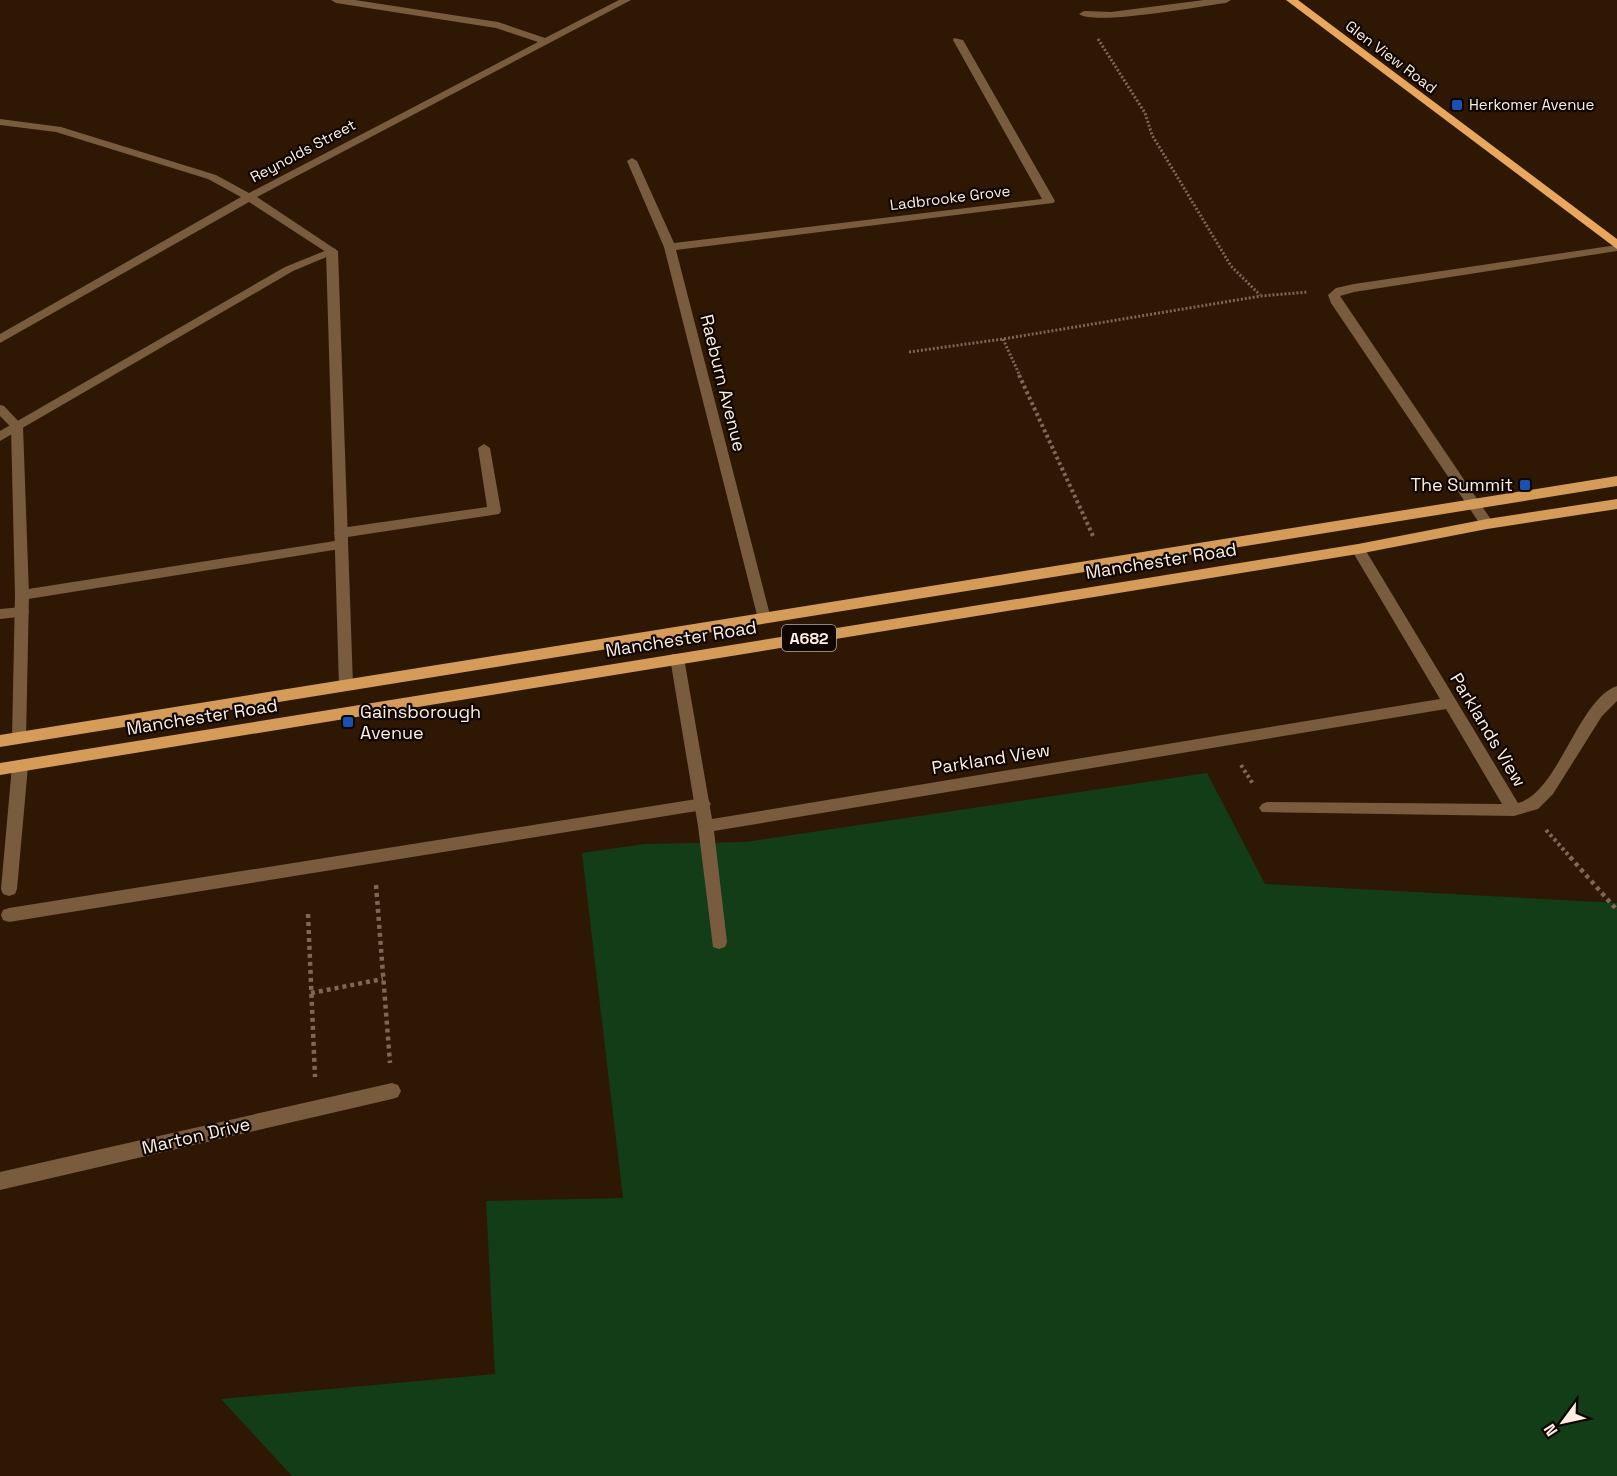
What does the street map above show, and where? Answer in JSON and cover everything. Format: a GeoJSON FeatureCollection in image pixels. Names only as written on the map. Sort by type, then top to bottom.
{"type":"FeatureCollection","features":[{"type":"Feature","properties":{"kind":"highway","name":"Glen View Road"},"geometry":{"type":"LineString","coordinates":[[1291,0],[1617,247]]}},
{"type":"Feature","properties":{"kind":"main road","name":"Manchester Road"},"geometry":{"type":"LineString","coordinates":[[0,741],[1617,481]]}},
{"type":"Feature","properties":{"kind":"main road","name":"Manchester Road"},"geometry":{"type":"LineString","coordinates":[[0,769],[1358,549],[1617,504]]}},
{"type":"Feature","properties":{"kind":"main road"},"geometry":{"type":"LineString","coordinates":[[1345,526],[1358,549]]}},
{"type":"Feature","properties":{"kind":"main road"},"geometry":{"type":"LineString","coordinates":[[995,582],[1003,606]]}},
{"type":"Feature","properties":{"kind":"main road"},"geometry":{"type":"LineString","coordinates":[[764,619],[773,644]]}},
{"type":"Feature","properties":{"kind":"main road"},"geometry":{"type":"LineString","coordinates":[[673,633],[677,658]]}},
{"type":"Feature","properties":{"kind":"main road"},"geometry":{"type":"LineString","coordinates":[[346,686],[348,713]]}},
{"type":"Feature","properties":{"kind":"main road"},"geometry":{"type":"LineString","coordinates":[[19,738],[20,766]]}},
{"type":"Feature","properties":{"kind":"street"},"geometry":{"type":"LineString","coordinates":[[336,0],[498,25],[544,41]]}},
{"type":"Feature","properties":{"kind":"street","name":"Reynolds Street"},"geometry":{"type":"LineString","coordinates":[[0,339],[249,197],[626,0]]}},
{"type":"Feature","properties":{"kind":"street"},"geometry":{"type":"LineString","coordinates":[[1084,14],[1111,15],[1226,0]]}},
{"type":"Feature","properties":{"kind":"street","name":"Ladbrooke Grove"},"geometry":{"type":"LineString","coordinates":[[670,247],[1048,201],[958,39]]}},
{"type":"Feature","properties":{"kind":"street"},"geometry":{"type":"LineString","coordinates":[[0,122],[57,129],[212,177],[249,197],[332,251]]}},
{"type":"Feature","properties":{"kind":"street","name":"Raeburn Avenue"},"geometry":{"type":"LineString","coordinates":[[632,161],[670,247],[764,619]]}},
{"type":"Feature","properties":{"kind":"street"},"geometry":{"type":"LineString","coordinates":[[1487,525],[1337,303],[1334,295],[1354,288],[1617,247]]}},
{"type":"Feature","properties":{"kind":"street"},"geometry":{"type":"LineString","coordinates":[[0,437],[268,281],[332,251]]}},
{"type":"Feature","properties":{"kind":"street"},"geometry":{"type":"LineString","coordinates":[[332,251],[346,686]]}},
{"type":"Feature","properties":{"kind":"street"},"geometry":{"type":"LineString","coordinates":[[0,409],[17,426],[22,595],[19,738]]}},
{"type":"Feature","properties":{"kind":"street"},"geometry":{"type":"LineString","coordinates":[[22,595],[494,511],[484,448]]}},
{"type":"Feature","properties":{"kind":"street","name":"Parklands View"},"geometry":{"type":"LineString","coordinates":[[1358,549],[1449,704],[1520,808]]}},
{"type":"Feature","properties":{"kind":"street"},"geometry":{"type":"LineString","coordinates":[[0,614],[22,612]]}},
{"type":"Feature","properties":{"kind":"street"},"geometry":{"type":"LineString","coordinates":[[677,658],[703,804],[719,942]]}},
{"type":"Feature","properties":{"kind":"street"},"geometry":{"type":"LineString","coordinates":[[1520,808],[1533,804],[1548,790],[1597,712],[1617,692]]}},
{"type":"Feature","properties":{"kind":"street","name":"Parkland View"},"geometry":{"type":"LineString","coordinates":[[706,826],[1449,704]]}},
{"type":"Feature","properties":{"kind":"street"},"geometry":{"type":"LineString","coordinates":[[9,889],[20,766]]}},
{"type":"Feature","properties":{"kind":"street"},"geometry":{"type":"LineString","coordinates":[[9,915],[703,804]]}},
{"type":"Feature","properties":{"kind":"street","name":"Parklands View"},"geometry":{"type":"LineString","coordinates":[[1267,808],[1520,808]]}},
{"type":"Feature","properties":{"kind":"street","name":"Marton Drive"},"geometry":{"type":"LineString","coordinates":[[0,1181],[392,1091]]}},
{"type":"Feature","properties":{"kind":"path"},"geometry":{"type":"LineString","coordinates":[[1084,14],[1106,54],[1145,113],[1152,135],[1231,266],[1261,296]]}},
{"type":"Feature","properties":{"kind":"path"},"geometry":{"type":"LineString","coordinates":[[909,352],[1003,339],[1261,296],[1304,292],[1334,295]]}},
{"type":"Feature","properties":{"kind":"path"},"geometry":{"type":"LineString","coordinates":[[1003,339],[1106,564]]}},
{"type":"Feature","properties":{"kind":"path"},"geometry":{"type":"LineString","coordinates":[[1227,740],[1267,808]]}},
{"type":"Feature","properties":{"kind":"path"},"geometry":{"type":"LineString","coordinates":[[1520,808],[1617,910]]}},
{"type":"Feature","properties":{"kind":"path"},"geometry":{"type":"LineString","coordinates":[[374,858],[392,1091]]}},
{"type":"Feature","properties":{"kind":"path"},"geometry":{"type":"LineString","coordinates":[[308,914],[316,1108]]}},
{"type":"Feature","properties":{"kind":"path"},"geometry":{"type":"LineString","coordinates":[[311,993],[383,979]]}},
{"type":"Feature","properties":{"kind":"green space"},"geometry":{"type":"Polygon","coordinates":[[[1207,773],[1265,884],[1617,903],[1617,1476],[292,1476],[221,1399],[495,1374],[486,1201],[623,1198],[582,853],[644,844],[745,842],[1207,773]]]}},
{"type":"Feature","properties":{"kind":"place","name":"Herkomer Avenue"},"geometry":{"type":"Point","coordinates":[1457,105]}},
{"type":"Feature","properties":{"kind":"place","name":"The Summit"},"geometry":{"type":"Point","coordinates":[1525,485]}},
{"type":"Feature","properties":{"kind":"place","name":"Gainsborough Avenue"},"geometry":{"type":"Point","coordinates":[348,722]}}]}
